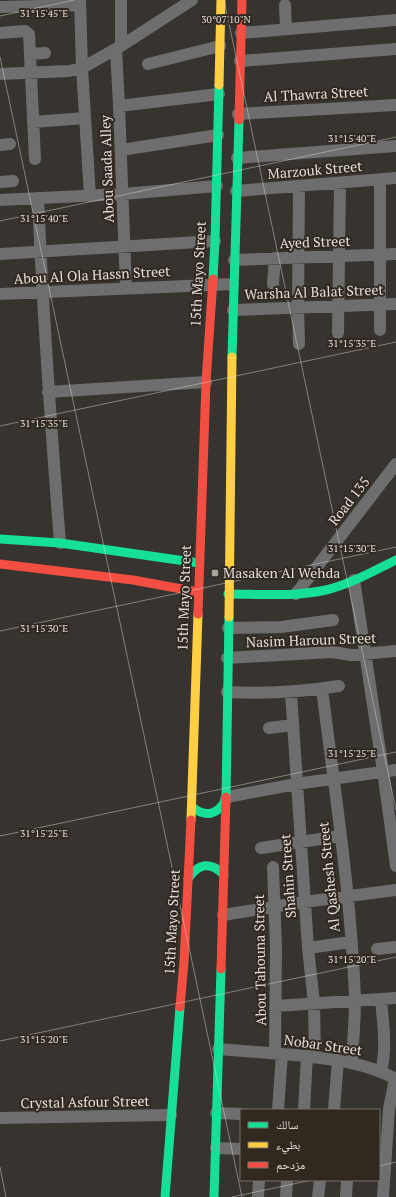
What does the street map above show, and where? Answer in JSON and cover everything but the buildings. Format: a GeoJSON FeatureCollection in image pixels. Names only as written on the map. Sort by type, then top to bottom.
{"type":"FeatureCollection","features":[{"type":"Feature","properties":{"kind":"main road","name":"15th Mayo Street"},"geometry":{"type":"LineString","coordinates":[[165,1197],[184,962],[192,808],[206,382],[217,186],[221,0]]}},
{"type":"Feature","properties":{"kind":"main road"},"geometry":{"type":"LineString","coordinates":[[214,1197],[226,798],[233,284],[242,0]]}},
{"type":"Feature","properties":{"kind":"main road"},"geometry":{"type":"LineString","coordinates":[[0,539],[19,543],[60,543],[199,564]]}},
{"type":"Feature","properties":{"kind":"main road"},"geometry":{"type":"LineString","coordinates":[[228,594],[296,594],[326,590],[354,580],[396,560]]}},
{"type":"Feature","properties":{"kind":"main road"},"geometry":{"type":"LineString","coordinates":[[0,564],[18,562],[198,592]]}},
{"type":"Feature","properties":{"kind":"main road"},"geometry":{"type":"LineString","coordinates":[[192,808],[200,813],[209,814],[218,811],[222,807],[226,798]]}},
{"type":"Feature","properties":{"kind":"main road"},"geometry":{"type":"LineString","coordinates":[[188,879],[198,868],[207,865],[217,868],[224,875]]}},
{"type":"Feature","properties":{"kind":"street","name":"Abou Saada Alley"},"geometry":{"type":"LineString","coordinates":[[121,0],[118,47],[119,106],[126,288]]}},
{"type":"Feature","properties":{"kind":"street"},"geometry":{"type":"LineString","coordinates":[[0,74],[69,71],[82,68],[192,0]]}},
{"type":"Feature","properties":{"kind":"street"},"geometry":{"type":"LineString","coordinates":[[0,7],[80,2],[82,68],[90,196]]}},
{"type":"Feature","properties":{"kind":"street"},"geometry":{"type":"LineString","coordinates":[[285,5],[286,29]]}},
{"type":"Feature","properties":{"kind":"street"},"geometry":{"type":"LineString","coordinates":[[241,33],[396,20]]}},
{"type":"Feature","properties":{"kind":"street"},"geometry":{"type":"LineString","coordinates":[[0,33],[27,32],[30,54],[35,159]]}},
{"type":"Feature","properties":{"kind":"street"},"geometry":{"type":"LineString","coordinates":[[148,64],[220,46]]}},
{"type":"Feature","properties":{"kind":"street"},"geometry":{"type":"LineString","coordinates":[[240,60],[396,49]]}},
{"type":"Feature","properties":{"kind":"street"},"geometry":{"type":"LineString","coordinates":[[30,54],[44,53]]}},
{"type":"Feature","properties":{"kind":"street"},"geometry":{"type":"LineString","coordinates":[[119,106],[219,94]]}},
{"type":"Feature","properties":{"kind":"street","name":"Al Thawra Street"},"geometry":{"type":"LineString","coordinates":[[238,114],[396,105]]}},
{"type":"Feature","properties":{"kind":"street"},"geometry":{"type":"LineString","coordinates":[[33,122],[85,118]]}},
{"type":"Feature","properties":{"kind":"street"},"geometry":{"type":"LineString","coordinates":[[121,150],[218,135]]}},
{"type":"Feature","properties":{"kind":"street"},"geometry":{"type":"LineString","coordinates":[[237,158],[396,146]]}},
{"type":"Feature","properties":{"kind":"street","name":"Marzouk Street"},"geometry":{"type":"LineString","coordinates":[[236,191],[396,178]]}},
{"type":"Feature","properties":{"kind":"street"},"geometry":{"type":"LineString","coordinates":[[380,180],[380,330]]}},
{"type":"Feature","properties":{"kind":"street"},"geometry":{"type":"LineString","coordinates":[[0,182],[14,181]]}},
{"type":"Feature","properties":{"kind":"street"},"geometry":{"type":"LineString","coordinates":[[338,333],[340,183]]}},
{"type":"Feature","properties":{"kind":"street"},"geometry":{"type":"LineString","coordinates":[[0,200],[123,194],[217,186]]}},
{"type":"Feature","properties":{"kind":"street"},"geometry":{"type":"LineString","coordinates":[[299,186],[299,344]]}},
{"type":"Feature","properties":{"kind":"street"},"geometry":{"type":"LineString","coordinates":[[38,198],[48,392],[60,543]]}},
{"type":"Feature","properties":{"kind":"street"},"geometry":{"type":"LineString","coordinates":[[0,254],[215,241]]}},
{"type":"Feature","properties":{"kind":"street","name":"Ayed Street"},"geometry":{"type":"LineString","coordinates":[[234,260],[396,254]]}},
{"type":"Feature","properties":{"kind":"street"},"geometry":{"type":"LineString","coordinates":[[273,284],[275,258]]}},
{"type":"Feature","properties":{"kind":"street","name":"Abou Al Ola Hassn Street"},"geometry":{"type":"LineString","coordinates":[[0,294],[233,284]]}},
{"type":"Feature","properties":{"kind":"street","name":"Warsha Al Balat Street"},"geometry":{"type":"LineString","coordinates":[[233,310],[396,304]]}},
{"type":"Feature","properties":{"kind":"street"},"geometry":{"type":"LineString","coordinates":[[48,392],[206,382]]}},
{"type":"Feature","properties":{"kind":"street","name":"Road 135"},"geometry":{"type":"LineString","coordinates":[[296,594],[396,464]]}},
{"type":"Feature","properties":{"kind":"street"},"geometry":{"type":"LineString","coordinates":[[354,580],[396,866]]}},
{"type":"Feature","properties":{"kind":"street"},"geometry":{"type":"LineString","coordinates":[[228,628],[281,627],[333,620]]}},
{"type":"Feature","properties":{"kind":"street","name":"Nasim Haroun Street"},"geometry":{"type":"LineString","coordinates":[[227,658],[332,652],[346,655],[396,651]]}},
{"type":"Feature","properties":{"kind":"street"},"geometry":{"type":"LineString","coordinates":[[227,692],[290,693],[339,686]]}},
{"type":"Feature","properties":{"kind":"street","name":"Al Qashesh Street"},"geometry":{"type":"LineString","coordinates":[[322,689],[347,896],[351,942],[355,1000],[352,1062]]}},
{"type":"Feature","properties":{"kind":"street","name":"Shahin Street"},"geometry":{"type":"LineString","coordinates":[[290,693],[304,902],[314,1003],[311,1057],[304,1109]]}},
{"type":"Feature","properties":{"kind":"street"},"geometry":{"type":"LineString","coordinates":[[269,728],[292,725]]}},
{"type":"Feature","properties":{"kind":"street"},"geometry":{"type":"LineString","coordinates":[[226,798],[296,784],[396,770]]}},
{"type":"Feature","properties":{"kind":"street"},"geometry":{"type":"LineString","coordinates":[[261,848],[340,836]]}},
{"type":"Feature","properties":{"kind":"street","name":"Abou Tahouna Street"},"geometry":{"type":"LineString","coordinates":[[273,867],[276,1006],[279,1054],[278,1109]]}},
{"type":"Feature","properties":{"kind":"street"},"geometry":{"type":"LineString","coordinates":[[223,915],[304,902],[396,890]]}},
{"type":"Feature","properties":{"kind":"street"},"geometry":{"type":"LineString","coordinates":[[308,948],[351,942]]}},
{"type":"Feature","properties":{"kind":"street"},"geometry":{"type":"LineString","coordinates":[[377,949],[396,947]]}},
{"type":"Feature","properties":{"kind":"street"},"geometry":{"type":"LineString","coordinates":[[276,1006],[396,998]]}},
{"type":"Feature","properties":{"kind":"street"},"geometry":{"type":"LineString","coordinates":[[381,999],[385,1046],[381,1072]]}},
{"type":"Feature","properties":{"kind":"street"},"geometry":{"type":"LineString","coordinates":[[385,1046],[396,1052]]}},
{"type":"Feature","properties":{"kind":"street","name":"Nobar Street"},"geometry":{"type":"LineString","coordinates":[[218,1049],[352,1062],[396,1079]]}},
{"type":"Feature","properties":{"kind":"street"},"geometry":{"type":"LineString","coordinates":[[334,1109],[338,1060]]}},
{"type":"Feature","properties":{"kind":"street"},"geometry":{"type":"LineString","coordinates":[[383,1197],[382,1153],[384,1121],[389,1109],[396,1079]]}},
{"type":"Feature","properties":{"kind":"street"},"geometry":{"type":"LineString","coordinates":[[216,1113],[240,1114]]}},
{"type":"Feature","properties":{"kind":"street","name":"Crystal Asfour Street"},"geometry":{"type":"LineString","coordinates":[[0,1118],[171,1115]]}},
{"type":"Feature","properties":{"kind":"street"},"geometry":{"type":"LineString","coordinates":[[216,1148],[240,1149]]}},
{"type":"Feature","properties":{"kind":"street"},"geometry":{"type":"LineString","coordinates":[[258,1197],[259,1181]]}},
{"type":"Feature","properties":{"kind":"street"},"geometry":{"type":"LineString","coordinates":[[286,1197],[287,1181]]}},
{"type":"Feature","properties":{"kind":"street"},"geometry":{"type":"LineString","coordinates":[[318,1197],[320,1181]]}},
{"type":"Feature","properties":{"kind":"street"},"geometry":{"type":"LineString","coordinates":[[346,1197],[347,1181]]}},
{"type":"Feature","properties":{"kind":"traffic: fast"},"geometry":{"type":"LineString","coordinates":[[213,279],[219,85]]}},
{"type":"Feature","properties":{"kind":"traffic: fast"},"geometry":{"type":"LineString","coordinates":[[232,357],[239,120]]}},
{"type":"Feature","properties":{"kind":"traffic: fast"},"geometry":{"type":"LineString","coordinates":[[0,539],[60,543],[199,563]]}},
{"type":"Feature","properties":{"kind":"traffic: fast"},"geometry":{"type":"LineString","coordinates":[[228,594],[302,594],[326,590],[353,581],[396,560]]}},
{"type":"Feature","properties":{"kind":"traffic: fast"},"geometry":{"type":"LineString","coordinates":[[226,797],[229,617]]}},
{"type":"Feature","properties":{"kind":"traffic: fast"},"geometry":{"type":"LineString","coordinates":[[192,807],[202,813],[207,814],[219,809],[226,799]]}},
{"type":"Feature","properties":{"kind":"traffic: fast"},"geometry":{"type":"LineString","coordinates":[[188,879],[196,870],[205,866],[214,867],[224,875]]}},
{"type":"Feature","properties":{"kind":"traffic: fast"},"geometry":{"type":"LineString","coordinates":[[214,1197],[221,969]]}},
{"type":"Feature","properties":{"kind":"traffic: fast"},"geometry":{"type":"LineString","coordinates":[[165,1197],[180,1007]]}},
{"type":"Feature","properties":{"kind":"traffic: slow"},"geometry":{"type":"LineString","coordinates":[[219,85],[221,0]]}},
{"type":"Feature","properties":{"kind":"traffic: slow"},"geometry":{"type":"LineString","coordinates":[[229,617],[232,357]]}},
{"type":"Feature","properties":{"kind":"traffic: slow"},"geometry":{"type":"LineString","coordinates":[[191,820],[198,614]]}},
{"type":"Feature","properties":{"kind":"traffic: jam"},"geometry":{"type":"LineString","coordinates":[[239,120],[242,0]]}},
{"type":"Feature","properties":{"kind":"traffic: jam"},"geometry":{"type":"LineString","coordinates":[[198,614],[206,382],[213,279]]}},
{"type":"Feature","properties":{"kind":"traffic: jam"},"geometry":{"type":"LineString","coordinates":[[0,564],[133,580],[198,592]]}},
{"type":"Feature","properties":{"kind":"traffic: jam"},"geometry":{"type":"LineString","coordinates":[[221,969],[226,797]]}},
{"type":"Feature","properties":{"kind":"traffic: jam"},"geometry":{"type":"LineString","coordinates":[[180,1007],[184,962],[191,820]]}},
{"type":"Feature","properties":{"kind":"place","name":"Masaken Al Wehda"},"geometry":{"type":"Point","coordinates":[215,573]}}]}
